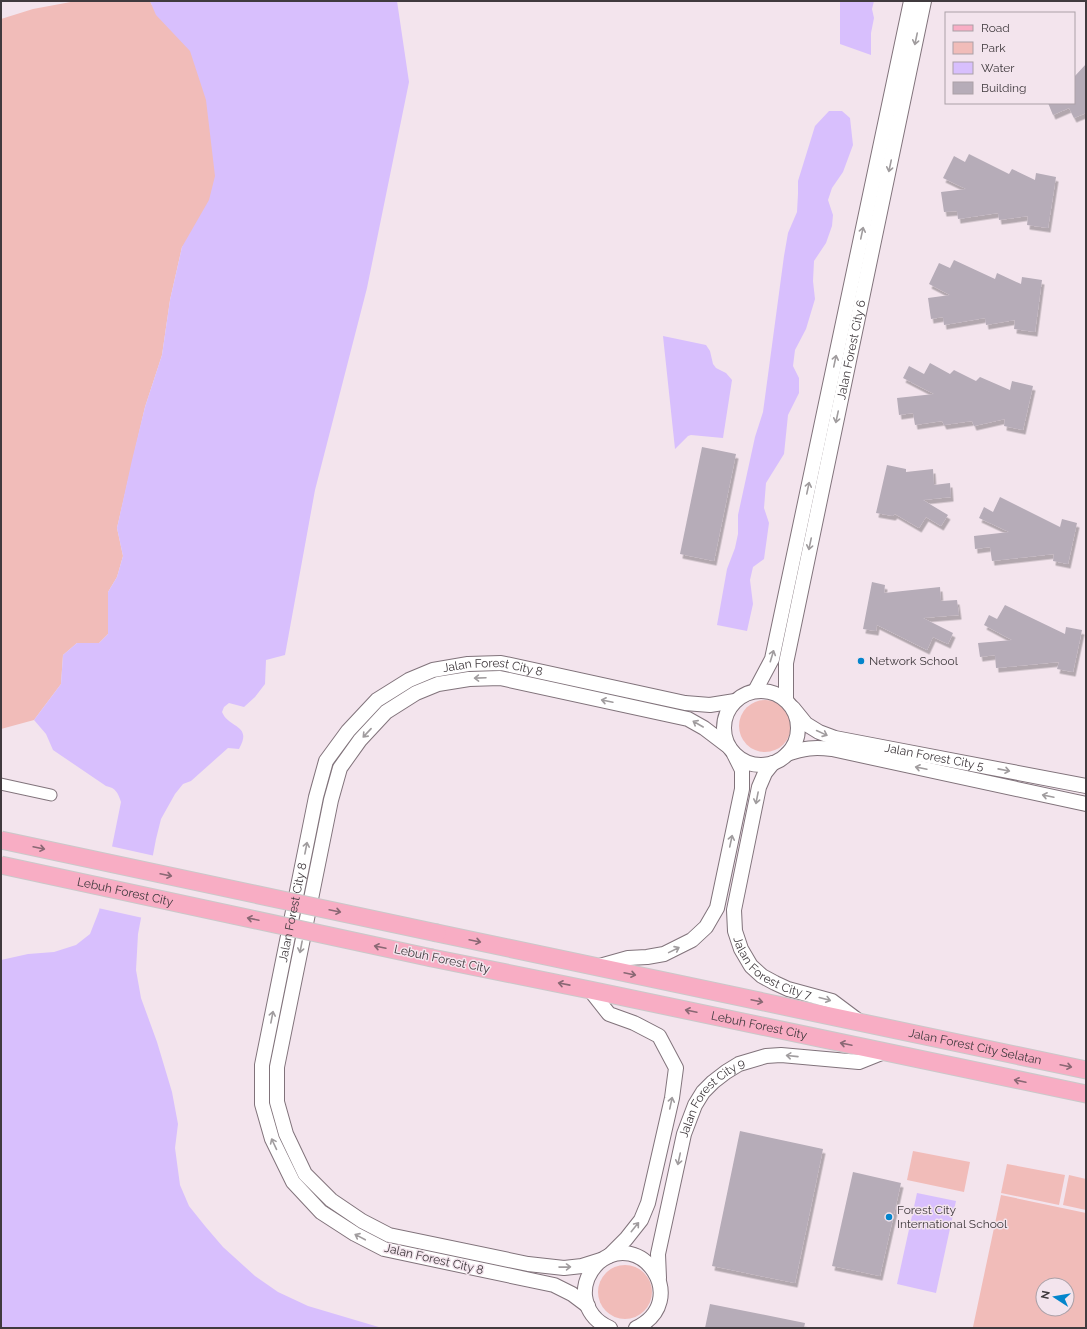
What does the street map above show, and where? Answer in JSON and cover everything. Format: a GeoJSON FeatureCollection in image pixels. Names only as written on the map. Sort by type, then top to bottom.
{"type":"FeatureCollection","features":[{"type":"Feature","properties":{"kind":"main road","name":"Lebuh Forest City"},"geometry":{"type":"LineString","coordinates":[[1,840],[864,1024]]}},
{"type":"Feature","properties":{"kind":"main road","name":"Lebuh Forest City"},"geometry":{"type":"LineString","coordinates":[[1,865],[432,958],[884,1052]]}},
{"type":"Feature","properties":{"kind":"main road","name":"Jalan Forest City Selatan"},"geometry":{"type":"LineString","coordinates":[[864,1024],[1086,1070]]}},
{"type":"Feature","properties":{"kind":"main road","name":"Jalan Forest City Selatan"},"geometry":{"type":"LineString","coordinates":[[884,1052],[1086,1094]]}},
{"type":"Feature","properties":{"kind":"street","name":"Jalan Forest City 6"},"geometry":{"type":"LineString","coordinates":[[755,691],[772,659],[911,1]]}},
{"type":"Feature","properties":{"kind":"street","name":"Jalan Forest City 6"},"geometry":{"type":"LineString","coordinates":[[789,704],[786,663],[924,1]]}},
{"type":"Feature","properties":{"kind":"street","name":"Jalan Forest City 8"},"geometry":{"type":"LineString","coordinates":[[588,1306],[572,1294],[554,1285],[384,1249],[355,1234],[321,1212],[293,1182],[272,1140],[262,1104],[262,1065],[316,797],[326,762],[348,731],[377,700],[409,680],[434,670],[468,664],[501,662],[686,703],[710,705],[735,701]]}},
{"type":"Feature","properties":{"kind":"street","name":"Jalan Forest City 8"},"geometry":{"type":"LineString","coordinates":[[605,1258],[582,1266],[564,1268],[528,1264],[388,1235],[362,1221],[331,1200],[305,1174],[286,1134],[277,1102],[277,1067],[331,800],[340,768],[360,740],[386,712],[416,693],[438,684],[469,679],[500,678],[688,719],[704,728],[732,750]]}},
{"type":"Feature","properties":{"kind":"street"},"geometry":{"type":"LineString","coordinates":[[595,967],[628,958],[664,954],[692,940],[706,927],[717,908],[742,789],[742,770],[732,750],[724,731],[724,723],[728,711],[735,701],[741,696],[755,691],[766,690],[777,694],[789,704],[798,724],[798,732],[792,748],[787,754],[773,763],[756,765],[745,761],[732,750]]}},
{"type":"Feature","properties":{"kind":"street","name":"Jalan Forest City 5"},"geometry":{"type":"LineString","coordinates":[[789,704],[806,724],[819,732],[835,738],[1086,786]]}},
{"type":"Feature","properties":{"kind":"street","name":"Jalan Forest City 5"},"geometry":{"type":"LineString","coordinates":[[787,754],[804,748],[818,747],[832,749],[1086,804]]}},
{"type":"Feature","properties":{"kind":"street","name":"Jalan Forest City 7"},"geometry":{"type":"LineString","coordinates":[[773,763],[765,773],[759,787],[734,910],[736,931],[740,948],[751,966],[774,983],[788,989],[832,1001],[864,1024]]}},
{"type":"Feature","properties":{"kind":"street"},"geometry":{"type":"LineString","coordinates":[[1,784],[51,795]]}},
{"type":"Feature","properties":{"kind":"street","name":"Jalan Forest City 9"},"geometry":{"type":"LineString","coordinates":[[590,990],[609,1014],[634,1023],[659,1036],[676,1068],[672,1098],[648,1203],[641,1220],[626,1239],[595,1266],[586,1281],[585,1289],[588,1306],[599,1324],[610,1328]]}},
{"type":"Feature","properties":{"kind":"street","name":"Jalan Forest City 9"},"geometry":{"type":"LineString","coordinates":[[636,1328],[650,1323],[660,1303],[661,1286],[659,1278],[658,1254],[688,1119],[703,1092],[713,1082],[739,1064],[766,1056],[781,1055],[859,1062],[884,1052]]}},
{"type":"Feature","properties":{"kind":"street"},"geometry":{"type":"LineString","coordinates":[[605,1258],[626,1254],[642,1259],[649,1264],[659,1278]]}},
{"type":"Feature","properties":{"kind":"green space"},"geometry":{"type":"Polygon","coordinates":[[[76,1],[150,1],[152,5],[181,1],[253,167],[182,247],[170,300],[162,355],[145,407],[117,528],[123,556],[117,577],[108,592],[108,634],[99,643],[77,643],[63,655],[61,684],[34,720],[1,729],[1,19],[33,9],[76,1]]]}},
{"type":"Feature","properties":{"kind":"green space"},"geometry":{"type":"Polygon","coordinates":[[[765,700],[775,702],[783,708],[789,716],[791,726],[789,736],[783,744],[775,750],[765,752],[755,750],[747,744],[741,736],[739,726],[741,716],[747,708],[755,702],[765,700]]]}},
{"type":"Feature","properties":{"kind":"green space"},"geometry":{"type":"Polygon","coordinates":[[[913,1151],[970,1162],[964,1192],[907,1180],[913,1151]]]}},
{"type":"Feature","properties":{"kind":"green space"},"geometry":{"type":"Polygon","coordinates":[[[1007,1164],[1065,1175],[1059,1205],[1001,1193],[1007,1164]]]}},
{"type":"Feature","properties":{"kind":"green space"},"geometry":{"type":"Polygon","coordinates":[[[1069,1175],[1086,1179],[1086,1210],[1063,1205],[1069,1175]]]}},
{"type":"Feature","properties":{"kind":"green space"},"geometry":{"type":"Polygon","coordinates":[[[1001,1195],[1086,1213],[1086,1328],[973,1327],[1001,1195]]]}},
{"type":"Feature","properties":{"kind":"green space"},"geometry":{"type":"Polygon","coordinates":[[[620,1265],[630,1265],[640,1269],[648,1277],[652,1287],[652,1297],[648,1307],[640,1315],[630,1319],[620,1319],[610,1315],[602,1307],[598,1297],[598,1287],[602,1277],[610,1269],[620,1265]]]}},
{"type":"Feature","properties":{"kind":"water"},"geometry":{"type":"Polygon","coordinates":[[[150,1],[397,1],[409,82],[367,288],[315,490],[285,655],[266,660],[265,684],[255,697],[244,707],[229,703],[224,707],[222,712],[225,717],[242,731],[243,741],[239,749],[228,748],[191,781],[183,784],[175,794],[161,819],[138,934],[136,970],[141,998],[157,1042],[172,1092],[178,1124],[175,1148],[180,1185],[189,1206],[223,1247],[255,1276],[278,1292],[308,1306],[382,1328],[1,1328],[1,960],[28,954],[54,952],[76,945],[90,934],[99,911],[121,802],[118,794],[114,790],[53,750],[46,734],[34,720],[61,684],[63,655],[77,643],[99,643],[108,634],[108,592],[117,577],[123,556],[117,528],[132,460],[145,407],[162,355],[170,300],[182,247],[209,200],[215,176],[206,100],[190,51],[156,15],[150,1]]]}},
{"type":"Feature","properties":{"kind":"water"},"geometry":{"type":"Polygon","coordinates":[[[840,1],[874,1],[872,9],[874,18],[871,33],[871,55],[840,44],[840,1]]]}},
{"type":"Feature","properties":{"kind":"water"},"geometry":{"type":"Polygon","coordinates":[[[829,111],[842,111],[850,118],[853,145],[843,172],[832,188],[828,200],[833,215],[832,226],[826,243],[814,261],[813,281],[815,299],[806,329],[795,350],[793,366],[799,378],[799,393],[788,415],[784,454],[766,483],[764,508],[769,523],[764,559],[753,567],[750,580],[753,604],[747,631],[717,625],[727,569],[735,548],[738,534],[738,515],[755,437],[763,412],[784,256],[788,233],[797,212],[798,181],[815,126],[829,111]]]}},
{"type":"Feature","properties":{"kind":"water"},"geometry":{"type":"Polygon","coordinates":[[[663,336],[706,345],[710,351],[713,364],[716,368],[726,373],[732,380],[723,438],[691,435],[688,436],[675,449],[663,336]]]}},
{"type":"Feature","properties":{"kind":"water"},"geometry":{"type":"Polygon","coordinates":[[[917,1193],[956,1201],[936,1293],[897,1284],[917,1193]]]}},
{"type":"Feature","properties":{"kind":"pier"},"geometry":{"type":"Polygon","coordinates":[[[110,846],[155,856],[143,918],[98,908],[110,846]]]}},
{"type":"Feature","properties":{"kind":"building"},"geometry":{"type":"Polygon","coordinates":[[[1086,64],[1086,113],[1074,118],[1069,108],[1053,115],[1048,104],[1075,104],[1075,76],[1086,64]]]}},
{"type":"Feature","properties":{"kind":"building"},"geometry":{"type":"Polygon","coordinates":[[[969,154],[1009,174],[1012,169],[1035,180],[1036,173],[1056,177],[1048,228],[1027,225],[1028,216],[999,220],[998,213],[958,219],[957,211],[944,212],[941,192],[966,189],[943,178],[954,156],[965,162],[969,154]]]}},
{"type":"Feature","properties":{"kind":"building"},"geometry":{"type":"Polygon","coordinates":[[[954,260],[995,279],[997,273],[1021,284],[1022,277],[1042,280],[1035,332],[1014,329],[1015,320],[986,325],[985,318],[944,325],[943,317],[931,319],[928,298],[950,295],[929,284],[939,263],[950,268],[954,260]]]}},
{"type":"Feature","properties":{"kind":"building"},"geometry":{"type":"Polygon","coordinates":[[[930,363],[950,374],[954,370],[976,381],[980,377],[1010,390],[1012,381],[1033,386],[1023,430],[1004,426],[1005,419],[974,426],[972,421],[944,425],[942,421],[915,425],[913,413],[899,415],[897,398],[934,394],[903,378],[909,366],[924,374],[930,363]]]}},
{"type":"Feature","properties":{"kind":"building"},"geometry":{"type":"Polygon","coordinates":[[[702,447],[736,454],[714,561],[680,554],[702,447]]]}},
{"type":"Feature","properties":{"kind":"building"},"geometry":{"type":"Polygon","coordinates":[[[887,465],[906,469],[906,472],[933,469],[934,485],[950,483],[951,497],[923,500],[948,515],[941,526],[926,517],[919,528],[895,514],[893,516],[876,513],[887,465]]]}},
{"type":"Feature","properties":{"kind":"building"},"geometry":{"type":"Polygon","coordinates":[[[1000,497],[1060,527],[1062,519],[1077,523],[1068,564],[1053,561],[1054,554],[992,561],[990,547],[975,549],[974,536],[1009,532],[979,518],[984,507],[993,512],[1000,497]]]}},
{"type":"Feature","properties":{"kind":"building"},"geometry":{"type":"Polygon","coordinates":[[[872,582],[885,585],[884,593],[940,587],[941,601],[957,600],[959,615],[923,618],[953,633],[948,644],[933,637],[927,650],[877,625],[876,631],[863,629],[872,582]]]}},
{"type":"Feature","properties":{"kind":"building"},"geometry":{"type":"Polygon","coordinates":[[[1005,605],[1065,634],[1066,627],[1082,630],[1073,672],[1057,669],[1059,662],[996,668],[995,655],[980,657],[978,643],[1012,640],[984,625],[989,615],[997,619],[1005,605]]]}},
{"type":"Feature","properties":{"kind":"building"},"geometry":{"type":"Polygon","coordinates":[[[740,1131],[823,1149],[795,1283],[712,1266],[740,1131]]]}},
{"type":"Feature","properties":{"kind":"building"},"geometry":{"type":"Polygon","coordinates":[[[853,1172],[901,1183],[880,1276],[832,1266],[853,1172]]]}},
{"type":"Feature","properties":{"kind":"building"},"geometry":{"type":"Polygon","coordinates":[[[710,1304],[805,1323],[804,1328],[705,1328],[710,1304]]]}},
{"type":"Feature","properties":{"kind":"place","name":"Network School"},"geometry":{"type":"Point","coordinates":[861,661]}},
{"type":"Feature","properties":{"kind":"place","name":"Forest City International School"},"geometry":{"type":"Point","coordinates":[889,1217]}}]}
